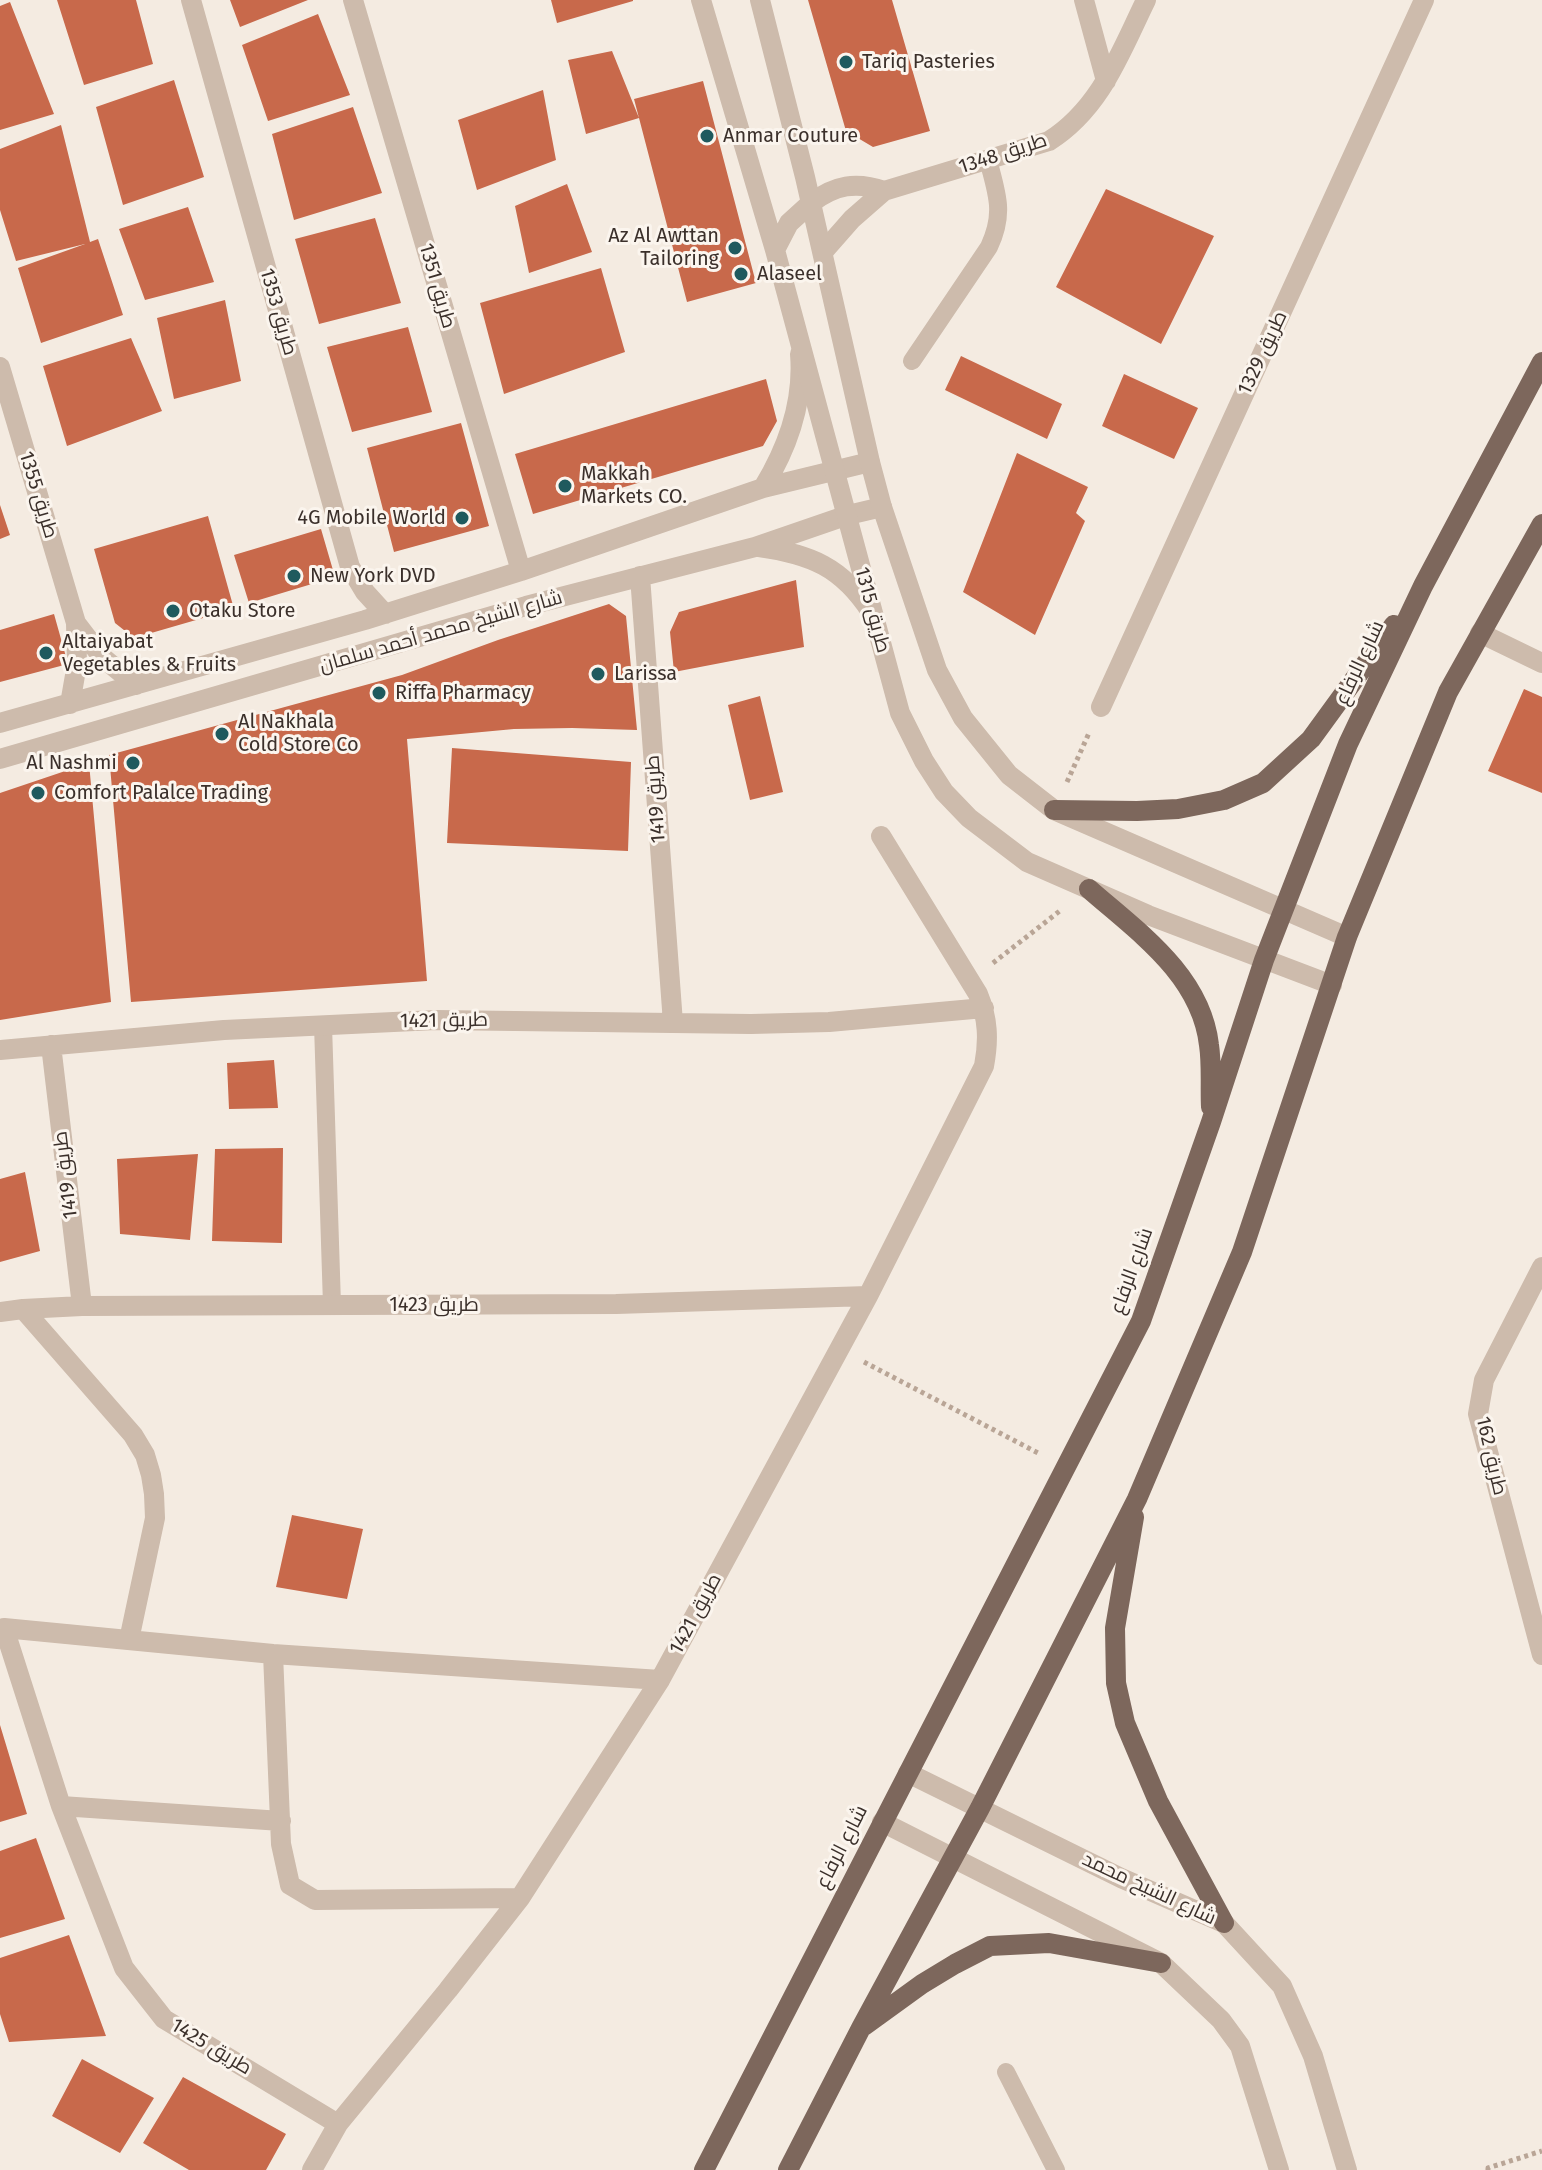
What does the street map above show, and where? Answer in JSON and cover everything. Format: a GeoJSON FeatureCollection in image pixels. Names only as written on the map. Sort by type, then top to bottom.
{"type":"FeatureCollection","features":[{"type":"Feature","properties":{"kind":"main road","name":"شارع الرفاع"},"geometry":{"type":"LineString","coordinates":[[704,2170],[1141,1321],[1264,960],[1348,744],[1423,586],[1542,362]]}},
{"type":"Feature","properties":{"kind":"main road"},"geometry":{"type":"LineString","coordinates":[[788,2170],[980,1808],[1137,1499],[1242,1252],[1347,937],[1448,692],[1542,524]]}},
{"type":"Feature","properties":{"kind":"main road"},"geometry":{"type":"LineString","coordinates":[[1054,810],[1178,809],[1224,800],[1263,783],[1311,739],[1423,586]]}},
{"type":"Feature","properties":{"kind":"main road"},"geometry":{"type":"LineString","coordinates":[[1089,889],[1172,964],[1196,1001],[1209,1043],[1211,1122]]}},
{"type":"Feature","properties":{"kind":"main road"},"geometry":{"type":"LineString","coordinates":[[1137,1499],[1115,1628],[1116,1683],[1125,1723],[1158,1801],[1224,1923]]}},
{"type":"Feature","properties":{"kind":"main road"},"geometry":{"type":"LineString","coordinates":[[861,2028],[922,1984],[990,1946],[1049,1943],[1161,1963]]}},
{"type":"Feature","properties":{"kind":"street","name":"طريق 1353"},"geometry":{"type":"LineString","coordinates":[[191,0],[350,567],[365,592],[385,614]]}},
{"type":"Feature","properties":{"kind":"street","name":"طريق 1351"},"geometry":{"type":"LineString","coordinates":[[353,0],[521,571]]}},
{"type":"Feature","properties":{"kind":"street","name":"طريق 1315"},"geometry":{"type":"LineString","coordinates":[[701,0],[775,250],[900,713],[924,761],[944,792],[969,818],[1027,862],[1148,915],[1332,985]]}},
{"type":"Feature","properties":{"kind":"street","name":"طريق 1315"},"geometry":{"type":"LineString","coordinates":[[760,0],[882,507],[937,670],[963,718],[1009,775],[1054,810],[1347,937]]}},
{"type":"Feature","properties":{"kind":"street"},"geometry":{"type":"LineString","coordinates":[[1084,0],[1106,81]]}},
{"type":"Feature","properties":{"kind":"street","name":"طريق 1348"},"geometry":{"type":"LineString","coordinates":[[823,252],[852,219],[884,191],[1049,141],[1066,130],[1088,107],[1106,81],[1146,0]]}},
{"type":"Feature","properties":{"kind":"street","name":"طريق 1329"},"geometry":{"type":"LineString","coordinates":[[1101,707],[1424,0]]}},
{"type":"Feature","properties":{"kind":"street","name":"طريق 1348"},"geometry":{"type":"LineString","coordinates":[[811,203],[838,187],[854,184],[884,191]]}},
{"type":"Feature","properties":{"kind":"street"},"geometry":{"type":"LineString","coordinates":[[775,250],[789,223],[811,203]]}},
{"type":"Feature","properties":{"kind":"street"},"geometry":{"type":"LineString","coordinates":[[763,488],[782,454],[795,416],[801,364],[799,338]]}},
{"type":"Feature","properties":{"kind":"street","name":"طريق 1355"},"geometry":{"type":"LineString","coordinates":[[0,367],[76,623],[77,664],[70,704]]}},
{"type":"Feature","properties":{"kind":"street","name":"شارع الشيخ محمد أحمد سلمان"},"geometry":{"type":"LineString","coordinates":[[0,723],[385,614],[763,488],[870,462]]}},
{"type":"Feature","properties":{"kind":"street","name":"شارع الشيخ محمد أحمد سلمان"},"geometry":{"type":"LineString","coordinates":[[0,759],[526,606],[755,547],[848,515],[882,507]]}},
{"type":"Feature","properties":{"kind":"street"},"geometry":{"type":"LineString","coordinates":[[755,547],[795,553],[815,560],[849,583],[873,616]]}},
{"type":"Feature","properties":{"kind":"street","name":"طريق 1419"},"geometry":{"type":"LineString","coordinates":[[640,576],[673,1023]]}},
{"type":"Feature","properties":{"kind":"street","name":"طريق 1355"},"geometry":{"type":"LineString","coordinates":[[76,623],[102,657],[136,685]]}},
{"type":"Feature","properties":{"kind":"street"},"geometry":{"type":"LineString","coordinates":[[1480,633],[1542,663]]}},
{"type":"Feature","properties":{"kind":"street","name":"طريق 1421"},"geometry":{"type":"LineString","coordinates":[[312,2170],[338,2124],[520,1898],[660,1680],[868,1296],[984,1066],[988,1027],[984,1008],[881,836]]}},
{"type":"Feature","properties":{"kind":"street","name":"طريق 1421"},"geometry":{"type":"LineString","coordinates":[[0,1050],[224,1030],[436,1020],[829,1022],[984,1008]]}},
{"type":"Feature","properties":{"kind":"street","name":"طريق 1419"},"geometry":{"type":"LineString","coordinates":[[51,1045],[82,1306]]}},
{"type":"Feature","properties":{"kind":"street","name":"طريق 162"},"geometry":{"type":"LineString","coordinates":[[1542,1267],[1484,1380],[1478,1414],[1542,1655]]}},
{"type":"Feature","properties":{"kind":"street","name":"طريق 1423"},"geometry":{"type":"LineString","coordinates":[[0,1312],[82,1306],[616,1304],[868,1296]]}},
{"type":"Feature","properties":{"kind":"street"},"geometry":{"type":"LineString","coordinates":[[23,1309],[133,1435],[145,1455],[151,1475],[155,1518],[129,1640]]}},
{"type":"Feature","properties":{"kind":"street","name":"طريق 1425"},"geometry":{"type":"LineString","coordinates":[[338,2124],[164,2019],[124,1968],[61,1806],[2,1628],[273,1654],[660,1680]]}},
{"type":"Feature","properties":{"kind":"street"},"geometry":{"type":"LineString","coordinates":[[273,1654],[281,1844],[290,1885],[315,1900],[520,1898]]}},
{"type":"Feature","properties":{"kind":"street","name":"شارع الشيخ محمد"},"geometry":{"type":"LineString","coordinates":[[908,1773],[1121,1878],[1224,1923],[1282,1986],[1313,2056],[1347,2170]]}},
{"type":"Feature","properties":{"kind":"street"},"geometry":{"type":"LineString","coordinates":[[61,1806],[281,1821]]}},
{"type":"Feature","properties":{"kind":"street"},"geometry":{"type":"LineString","coordinates":[[882,1822],[1161,1963],[1221,2020],[1240,2046],[1279,2170]]}},
{"type":"Feature","properties":{"kind":"lane"},"geometry":{"type":"LineString","coordinates":[[912,361],[994,237],[1000,204],[988,160]]}},
{"type":"Feature","properties":{"kind":"lane"},"geometry":{"type":"LineString","coordinates":[[323,1025],[332,1305]]}},
{"type":"Feature","properties":{"kind":"lane"},"geometry":{"type":"LineString","coordinates":[[1006,2072],[1056,2170]]}},
{"type":"Feature","properties":{"kind":"path"},"geometry":{"type":"LineString","coordinates":[[1054,810],[1101,707]]}},
{"type":"Feature","properties":{"kind":"path"},"geometry":{"type":"LineString","coordinates":[[970,981],[1089,889]]}},
{"type":"Feature","properties":{"kind":"path"},"geometry":{"type":"LineString","coordinates":[[839,1349],[1021,1444]]}},
{"type":"Feature","properties":{"kind":"path"},"geometry":{"type":"LineString","coordinates":[[1488,2170],[1542,2151]]}},
{"type":"Feature","properties":{"kind":"building"},"geometry":{"type":"Polygon","coordinates":[[[57,0],[136,0],[153,64],[84,85],[57,0]]]}},
{"type":"Feature","properties":{"kind":"building"},"geometry":{"type":"Polygon","coordinates":[[[230,0],[308,0],[240,27],[230,0]]]}},
{"type":"Feature","properties":{"kind":"building"},"geometry":{"type":"Polygon","coordinates":[[[551,0],[633,0],[633,1],[557,23],[551,0]]]}},
{"type":"Feature","properties":{"kind":"building"},"geometry":{"type":"Polygon","coordinates":[[[808,0],[892,0],[930,131],[873,147],[846,131],[808,0]]]}},
{"type":"Feature","properties":{"kind":"building"},"geometry":{"type":"Polygon","coordinates":[[[10,2],[54,114],[0,130],[0,6],[10,2]]]}},
{"type":"Feature","properties":{"kind":"building"},"geometry":{"type":"Polygon","coordinates":[[[318,14],[350,95],[268,121],[242,45],[318,14]]]}},
{"type":"Feature","properties":{"kind":"building"},"geometry":{"type":"Polygon","coordinates":[[[612,51],[639,118],[586,134],[568,60],[612,51]]]}},
{"type":"Feature","properties":{"kind":"building"},"geometry":{"type":"Polygon","coordinates":[[[174,80],[204,177],[123,205],[96,107],[174,80]]]}},
{"type":"Feature","properties":{"kind":"building"},"geometry":{"type":"Polygon","coordinates":[[[703,81],[756,283],[687,302],[634,99],[703,81]]]}},
{"type":"Feature","properties":{"kind":"building"},"geometry":{"type":"Polygon","coordinates":[[[543,90],[556,160],[477,190],[458,120],[543,90]]]}},
{"type":"Feature","properties":{"kind":"building"},"geometry":{"type":"Polygon","coordinates":[[[353,107],[382,193],[294,220],[272,134],[353,107]]]}},
{"type":"Feature","properties":{"kind":"building"},"geometry":{"type":"Polygon","coordinates":[[[61,125],[90,242],[98,239],[123,315],[41,343],[18,268],[85,244],[16,261],[0,210],[0,149],[61,125]]]}},
{"type":"Feature","properties":{"kind":"building"},"geometry":{"type":"Polygon","coordinates":[[[567,184],[592,252],[529,273],[515,206],[567,184]]]}},
{"type":"Feature","properties":{"kind":"building"},"geometry":{"type":"Polygon","coordinates":[[[1106,189],[1214,236],[1161,344],[1056,287],[1106,189]]]}},
{"type":"Feature","properties":{"kind":"building"},"geometry":{"type":"Polygon","coordinates":[[[188,207],[214,282],[145,300],[119,229],[188,207]]]}},
{"type":"Feature","properties":{"kind":"building"},"geometry":{"type":"Polygon","coordinates":[[[375,218],[401,303],[319,324],[295,239],[375,218]]]}},
{"type":"Feature","properties":{"kind":"building"},"geometry":{"type":"Polygon","coordinates":[[[601,268],[625,352],[504,394],[480,303],[601,268]]]}},
{"type":"Feature","properties":{"kind":"building"},"geometry":{"type":"Polygon","coordinates":[[[225,300],[241,381],[174,399],[157,318],[225,300]]]}},
{"type":"Feature","properties":{"kind":"building"},"geometry":{"type":"Polygon","coordinates":[[[408,327],[432,412],[352,432],[327,347],[408,327]]]}},
{"type":"Feature","properties":{"kind":"building"},"geometry":{"type":"Polygon","coordinates":[[[131,338],[162,411],[67,446],[43,366],[131,338]]]}},
{"type":"Feature","properties":{"kind":"building"},"geometry":{"type":"Polygon","coordinates":[[[961,356],[1062,404],[1047,439],[945,390],[961,356]]]}},
{"type":"Feature","properties":{"kind":"building"},"geometry":{"type":"Polygon","coordinates":[[[1124,374],[1198,408],[1174,459],[1102,426],[1124,374]]]}},
{"type":"Feature","properties":{"kind":"building"},"geometry":{"type":"Polygon","coordinates":[[[766,379],[777,421],[763,446],[533,514],[515,454],[766,379]]]}},
{"type":"Feature","properties":{"kind":"building"},"geometry":{"type":"Polygon","coordinates":[[[461,423],[489,526],[394,552],[367,448],[461,423]]]}},
{"type":"Feature","properties":{"kind":"building"},"geometry":{"type":"Polygon","coordinates":[[[1017,453],[1088,487],[1076,513],[1085,521],[1035,635],[963,592],[1017,453]]]}},
{"type":"Feature","properties":{"kind":"building"},"geometry":{"type":"Polygon","coordinates":[[[0,505],[10,535],[0,539],[0,505]]]}},
{"type":"Feature","properties":{"kind":"building"},"geometry":{"type":"Polygon","coordinates":[[[208,516],[234,609],[134,638],[115,623],[94,549],[208,516]]]}},
{"type":"Feature","properties":{"kind":"building"},"geometry":{"type":"Polygon","coordinates":[[[321,529],[335,577],[249,603],[234,555],[321,529]]]}},
{"type":"Feature","properties":{"kind":"building"},"geometry":{"type":"Polygon","coordinates":[[[796,580],[804,647],[674,672],[670,632],[679,612],[796,580]]]}},
{"type":"Feature","properties":{"kind":"building"},"geometry":{"type":"Polygon","coordinates":[[[609,604],[626,616],[637,730],[514,729],[407,739],[427,981],[131,1002],[109,755],[402,675],[609,604]]]}},
{"type":"Feature","properties":{"kind":"building"},"geometry":{"type":"Polygon","coordinates":[[[54,614],[68,664],[0,682],[0,630],[54,614]]]}},
{"type":"Feature","properties":{"kind":"building"},"geometry":{"type":"Polygon","coordinates":[[[1524,689],[1542,697],[1542,793],[1488,771],[1524,689]]]}},
{"type":"Feature","properties":{"kind":"building"},"geometry":{"type":"Polygon","coordinates":[[[760,696],[783,792],[750,800],[728,705],[760,696]]]}},
{"type":"Feature","properties":{"kind":"building"},"geometry":{"type":"Polygon","coordinates":[[[452,748],[631,762],[628,851],[447,843],[452,748]]]}},
{"type":"Feature","properties":{"kind":"building"},"geometry":{"type":"Polygon","coordinates":[[[89,763],[111,1002],[0,1020],[0,793],[89,763]]]}},
{"type":"Feature","properties":{"kind":"building"},"geometry":{"type":"Polygon","coordinates":[[[274,1060],[278,1108],[229,1109],[227,1063],[274,1060]]]}},
{"type":"Feature","properties":{"kind":"building"},"geometry":{"type":"Polygon","coordinates":[[[283,1148],[282,1243],[212,1241],[215,1149],[283,1148]]]}},
{"type":"Feature","properties":{"kind":"building"},"geometry":{"type":"Polygon","coordinates":[[[198,1154],[190,1240],[120,1234],[117,1159],[198,1154]]]}},
{"type":"Feature","properties":{"kind":"building"},"geometry":{"type":"Polygon","coordinates":[[[25,1172],[40,1251],[0,1262],[0,1179],[25,1172]]]}},
{"type":"Feature","properties":{"kind":"building"},"geometry":{"type":"Polygon","coordinates":[[[292,1515],[363,1529],[347,1599],[276,1587],[292,1515]]]}},
{"type":"Feature","properties":{"kind":"building"},"geometry":{"type":"Polygon","coordinates":[[[0,1725],[27,1814],[0,1822],[0,1725]]]}},
{"type":"Feature","properties":{"kind":"building"},"geometry":{"type":"Polygon","coordinates":[[[36,1838],[65,1919],[0,1938],[0,1851],[36,1838]]]}},
{"type":"Feature","properties":{"kind":"building"},"geometry":{"type":"Polygon","coordinates":[[[69,1935],[106,2036],[9,2042],[0,2014],[0,1958],[69,1935]]]}},
{"type":"Feature","properties":{"kind":"building"},"geometry":{"type":"Polygon","coordinates":[[[82,2059],[154,2098],[120,2153],[52,2116],[82,2059]]]}},
{"type":"Feature","properties":{"kind":"building"},"geometry":{"type":"Polygon","coordinates":[[[183,2077],[286,2134],[266,2170],[189,2170],[143,2143],[183,2077]]]}},
{"type":"Feature","properties":{"kind":"place","name":"Tariq Pasteries"},"geometry":{"type":"Point","coordinates":[846,62]}},
{"type":"Feature","properties":{"kind":"place","name":"Anmar Couture"},"geometry":{"type":"Point","coordinates":[707,136]}},
{"type":"Feature","properties":{"kind":"place","name":"Az Al Awttan Tailoring"},"geometry":{"type":"Point","coordinates":[735,248]}},
{"type":"Feature","properties":{"kind":"place","name":"Alaseel"},"geometry":{"type":"Point","coordinates":[741,274]}},
{"type":"Feature","properties":{"kind":"place","name":"Makkah Markets CO."},"geometry":{"type":"Point","coordinates":[565,486]}},
{"type":"Feature","properties":{"kind":"place","name":"4G Mobile World"},"geometry":{"type":"Point","coordinates":[462,518]}},
{"type":"Feature","properties":{"kind":"place","name":"New York DVD"},"geometry":{"type":"Point","coordinates":[294,576]}},
{"type":"Feature","properties":{"kind":"place","name":"Otaku Store"},"geometry":{"type":"Point","coordinates":[173,611]}},
{"type":"Feature","properties":{"kind":"place","name":"Altaiyabat Vegetables & Fruits"},"geometry":{"type":"Point","coordinates":[46,653]}},
{"type":"Feature","properties":{"kind":"place","name":"Larissa"},"geometry":{"type":"Point","coordinates":[598,674]}},
{"type":"Feature","properties":{"kind":"place","name":"Riffa Pharmacy"},"geometry":{"type":"Point","coordinates":[379,693]}},
{"type":"Feature","properties":{"kind":"place","name":"Al Nakhala Cold Store Co"},"geometry":{"type":"Point","coordinates":[222,734]}},
{"type":"Feature","properties":{"kind":"place","name":"Al Nashmi"},"geometry":{"type":"Point","coordinates":[133,763]}},
{"type":"Feature","properties":{"kind":"place","name":"Comfort Palalce Trading"},"geometry":{"type":"Point","coordinates":[38,793]}}]}
